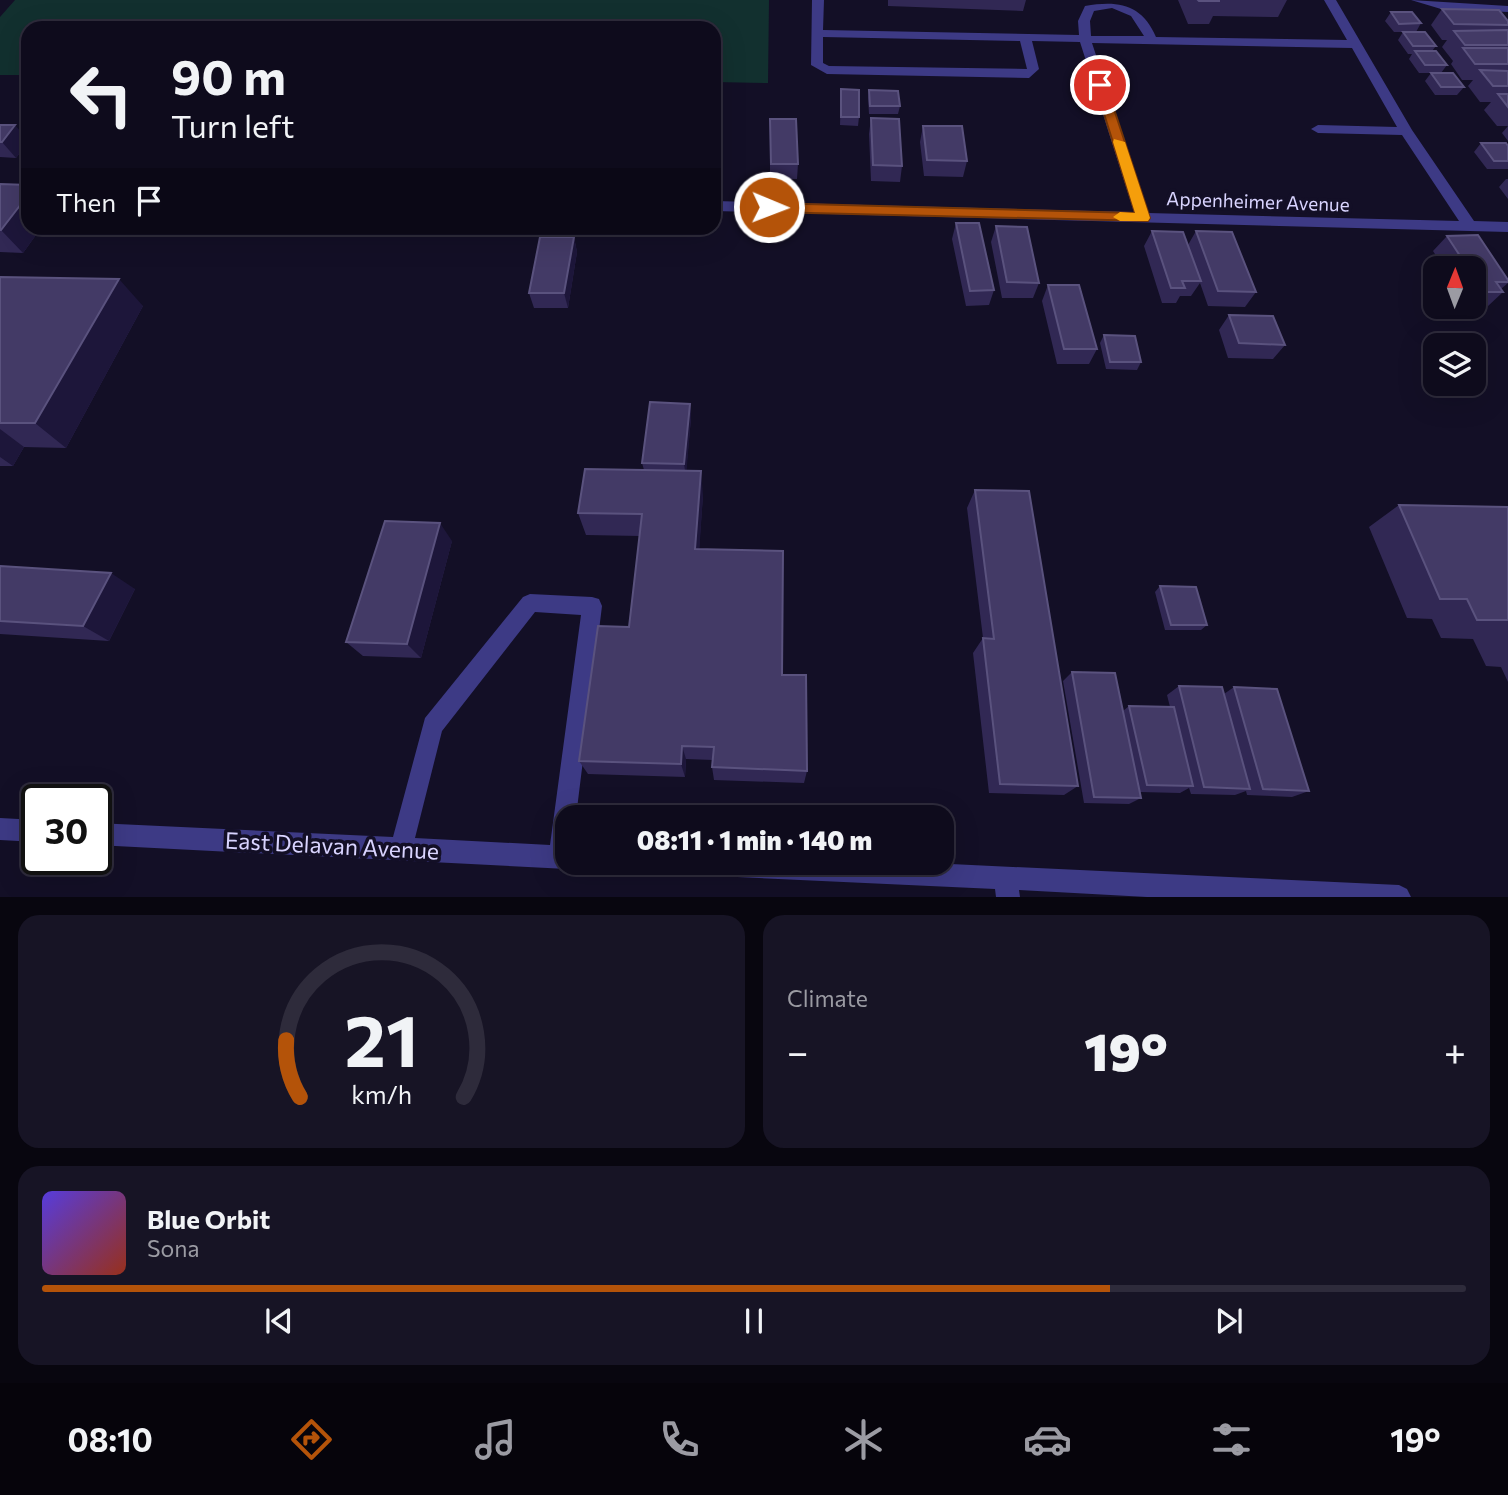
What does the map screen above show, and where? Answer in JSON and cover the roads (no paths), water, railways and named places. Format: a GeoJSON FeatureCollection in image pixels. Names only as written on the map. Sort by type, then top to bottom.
{"type":"FeatureCollection","features":[{"type":"Feature","properties":{"kind":"street"},"geometry":{"type":"LineString","coordinates":[[818,0],[817,65],[827,70],[1029,75],[1033,69],[1025,37]]}},
{"type":"Feature","properties":{"kind":"street"},"geometry":{"type":"LineString","coordinates":[[1330,0],[1406,131],[1471,226]]}},
{"type":"Feature","properties":{"kind":"street"},"geometry":{"type":"LineString","coordinates":[[1417,0],[1441,6],[1508,9]]}},
{"type":"Feature","properties":{"kind":"street"},"geometry":{"type":"LineString","coordinates":[[1143,218],[1085,39],[1084,21],[1089,8],[1105,3],[1126,6],[1139,12],[1151,40]]}},
{"type":"Feature","properties":{"kind":"street"},"geometry":{"type":"LineString","coordinates":[[817,33],[1355,44]]}},
{"type":"Feature","properties":{"kind":"street"},"geometry":{"type":"LineString","coordinates":[[1318,129],[1406,131]]}},
{"type":"Feature","properties":{"kind":"street","name":"Appenheimer Avenue"},"geometry":{"type":"LineString","coordinates":[[721,206],[1508,227]]}},
{"type":"Feature","properties":{"kind":"street"},"geometry":{"type":"LineString","coordinates":[[401,848],[433,726],[530,603],[592,606],[570,805]]}},
{"type":"Feature","properties":{"kind":"street"},"geometry":{"type":"LineString","coordinates":[[0,829],[21,830]]}},
{"type":"Feature","properties":{"kind":"street","name":"East Delavan Avenue"},"geometry":{"type":"LineString","coordinates":[[112,835],[555,856]]}},
{"type":"Feature","properties":{"kind":"street"},"geometry":{"type":"LineString","coordinates":[[851,875],[1007,887],[1399,897]]}}]}
